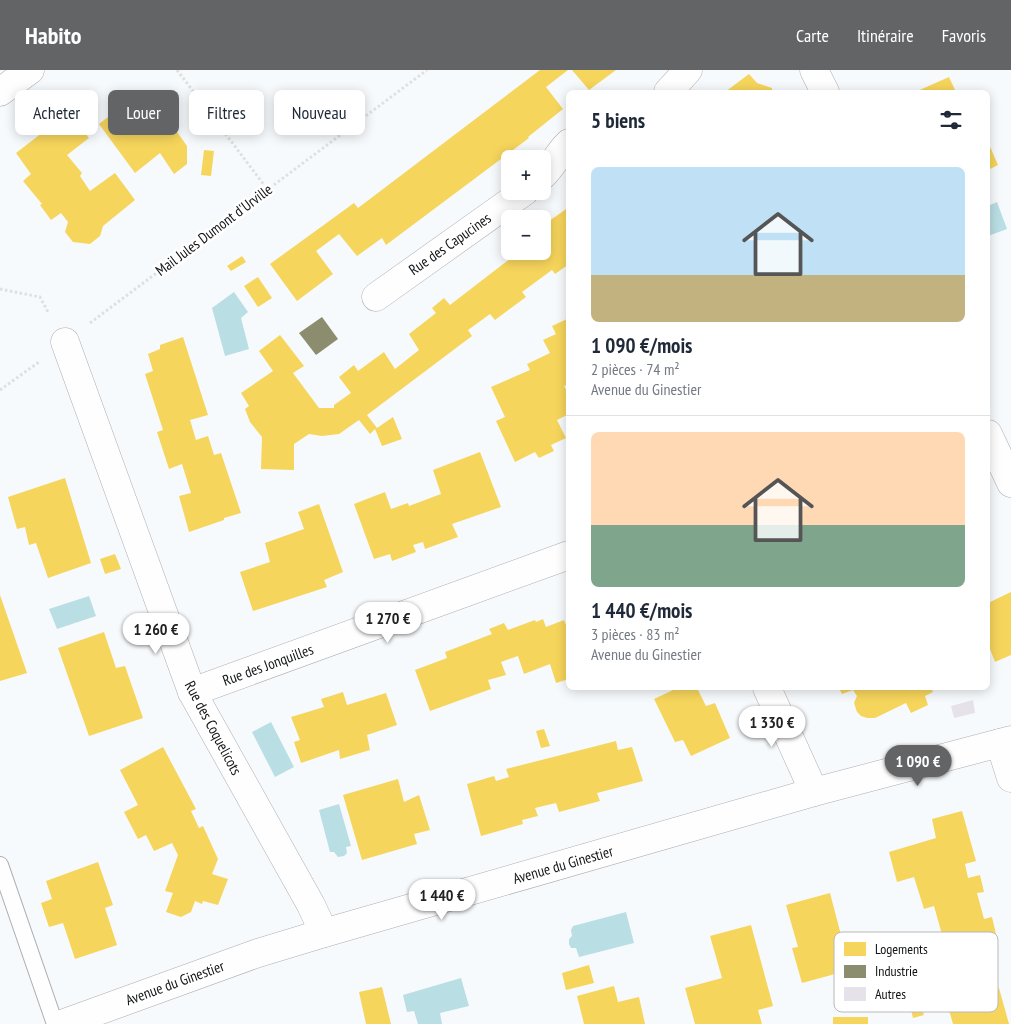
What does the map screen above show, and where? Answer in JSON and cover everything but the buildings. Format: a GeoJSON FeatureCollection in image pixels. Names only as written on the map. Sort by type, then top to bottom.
{"type":"FeatureCollection","features":[{"type":"Feature","properties":{"kind":"street"},"geometry":{"type":"LineString","coordinates":[[0,92],[30,70]]}},
{"type":"Feature","properties":{"kind":"street"},"geometry":{"type":"LineString","coordinates":[[670,90],[688,70]]}},
{"type":"Feature","properties":{"kind":"street"},"geometry":{"type":"LineString","coordinates":[[814,70],[824,90]]}},
{"type":"Feature","properties":{"kind":"street"},"geometry":{"type":"LineString","coordinates":[[551,166],[566,146]]}},
{"type":"Feature","properties":{"kind":"street","name":"Rue des Capucines"},"geometry":{"type":"LineString","coordinates":[[376,297],[512,200]]}},
{"type":"Feature","properties":{"kind":"street","name":"Rue des Coquelicots"},"geometry":{"type":"LineString","coordinates":[[65,342],[192,692],[310,905],[324,934]]}},
{"type":"Feature","properties":{"kind":"street"},"geometry":{"type":"LineString","coordinates":[[990,438],[1011,483]]}},
{"type":"Feature","properties":{"kind":"street","name":"Rue des Jonquilles"},"geometry":{"type":"LineString","coordinates":[[192,692],[566,556]]}},
{"type":"Feature","properties":{"kind":"street"},"geometry":{"type":"LineString","coordinates":[[768,690],[814,792]]}},
{"type":"Feature","properties":{"kind":"street"},"geometry":{"type":"LineString","coordinates":[[1006,742],[1011,778]]}},
{"type":"Feature","properties":{"kind":"street","name":"Avenue du Ginestier"},"geometry":{"type":"LineString","coordinates":[[62,1024],[258,954],[324,934],[814,792],[1006,742]]}},
{"type":"Feature","properties":{"kind":"lane"},"geometry":{"type":"LineString","coordinates":[[0,865],[55,1024]]}},
{"type":"Feature","properties":{"kind":"path"},"geometry":{"type":"LineString","coordinates":[[177,70],[268,190]]}},
{"type":"Feature","properties":{"kind":"path","name":"Mail Jules Dumont d'Urville"},"geometry":{"type":"LineString","coordinates":[[0,390],[427,70]]}},
{"type":"Feature","properties":{"kind":"path"},"geometry":{"type":"LineString","coordinates":[[0,289],[40,298],[65,342]]}},
{"type":"Feature","properties":{"kind":"water"},"geometry":{"type":"Polygon","coordinates":[[[997,202],[1007,229],[990,235],[990,205],[997,202]]]}},
{"type":"Feature","properties":{"kind":"water"},"geometry":{"type":"Polygon","coordinates":[[[234,292],[248,312],[241,318],[249,349],[225,356],[212,308],[234,292]]]}},
{"type":"Feature","properties":{"kind":"water"},"geometry":{"type":"Polygon","coordinates":[[[89,596],[96,616],[57,629],[49,609],[89,596]]]}},
{"type":"Feature","properties":{"kind":"water"},"geometry":{"type":"Polygon","coordinates":[[[271,722],[294,767],[275,777],[252,732],[271,722]]]}},
{"type":"Feature","properties":{"kind":"water"},"geometry":{"type":"Polygon","coordinates":[[[339,804],[351,846],[346,847],[347,853],[344,856],[338,857],[334,852],[330,852],[319,810],[339,804]]]}},
{"type":"Feature","properties":{"kind":"water"},"geometry":{"type":"Polygon","coordinates":[[[626,912],[634,943],[579,957],[576,948],[571,948],[569,939],[572,936],[571,930],[573,926],[626,912]]]}},
{"type":"Feature","properties":{"kind":"water"},"geometry":{"type":"Polygon","coordinates":[[[461,978],[469,1006],[440,1013],[442,1024],[418,1024],[414,1011],[407,1012],[403,995],[461,978]]]}}]}
